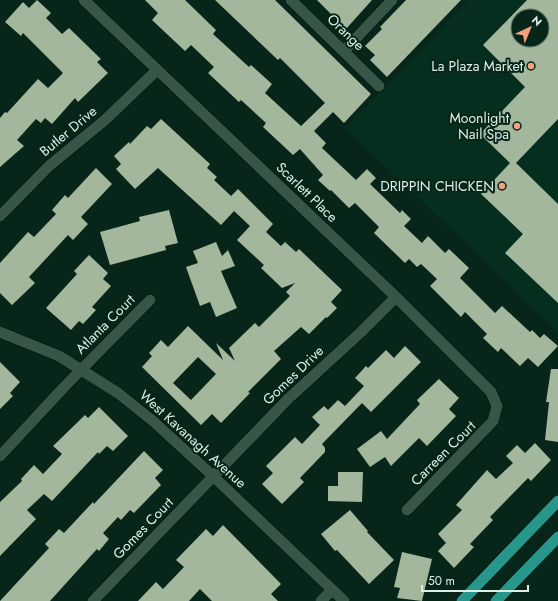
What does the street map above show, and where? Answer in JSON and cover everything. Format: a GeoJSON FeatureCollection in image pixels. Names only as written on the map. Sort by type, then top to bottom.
{"type":"FeatureCollection","features":[{"type":"Feature","properties":{"kind":"main road"},"geometry":{"type":"LineString","coordinates":[[462,601],[558,501]]}},
{"type":"Feature","properties":{"kind":"main road"},"geometry":{"type":"LineString","coordinates":[[496,601],[558,537]]}},
{"type":"Feature","properties":{"kind":"street","name":"Scarlett Place"},"geometry":{"type":"LineString","coordinates":[[84,0],[396,297],[486,385],[495,398],[496,414]]}},
{"type":"Feature","properties":{"kind":"street","name":"Orange"},"geometry":{"type":"LineString","coordinates":[[291,0],[379,86]]}},
{"type":"Feature","properties":{"kind":"street"},"geometry":{"type":"LineString","coordinates":[[344,51],[392,0]]}},
{"type":"Feature","properties":{"kind":"street","name":"Butler Drive"},"geometry":{"type":"LineString","coordinates":[[0,216],[50,166],[105,120],[157,70]]}},
{"type":"Feature","properties":{"kind":"street","name":"Gomes Drive"},"geometry":{"type":"LineString","coordinates":[[214,476],[312,375],[361,332],[396,297]]}},
{"type":"Feature","properties":{"kind":"street","name":"Atlanta Court"},"geometry":{"type":"LineString","coordinates":[[0,456],[150,300]]}},
{"type":"Feature","properties":{"kind":"street","name":"West Kavanagh Avenue"},"geometry":{"type":"LineString","coordinates":[[0,332],[59,356],[118,393],[154,421],[214,476],[344,601]]}},
{"type":"Feature","properties":{"kind":"street","name":"Carreen Court"},"geometry":{"type":"LineString","coordinates":[[407,510],[488,428],[496,414]]}},
{"type":"Feature","properties":{"kind":"street","name":"Gomes Court"},"geometry":{"type":"LineString","coordinates":[[93,601],[214,476]]}},
{"type":"Feature","properties":{"kind":"street"},"geometry":{"type":"LineString","coordinates":[[321,601],[332,590]]}},
{"type":"Feature","properties":{"kind":"shaded area"},"geometry":{"type":"Polygon","coordinates":[[[468,0],[558,0],[558,332],[345,128],[468,0]]]}},
{"type":"Feature","properties":{"kind":"building"},"geometry":{"type":"Polygon","coordinates":[[[37,0],[51,13],[46,18],[62,34],[69,28],[101,59],[97,62],[108,73],[78,102],[75,98],[52,124],[45,118],[41,123],[36,119],[17,140],[24,146],[0,167],[0,118],[5,112],[7,113],[38,79],[48,88],[63,73],[23,33],[21,36],[5,22],[23,2],[29,8],[37,0]]]}},
{"type":"Feature","properties":{"kind":"building"},"geometry":{"type":"Polygon","coordinates":[[[145,0],[185,0],[216,30],[213,34],[249,67],[251,65],[272,84],[265,93],[301,126],[325,103],[280,58],[278,60],[215,0],[275,0],[371,94],[344,123],[333,112],[314,131],[326,143],[322,148],[356,180],[367,169],[376,178],[370,184],[400,213],[402,210],[411,219],[404,226],[422,243],[428,236],[445,253],[449,249],[469,268],[460,278],[495,313],[502,306],[530,332],[532,330],[540,338],[544,334],[558,346],[538,367],[528,358],[520,366],[501,348],[498,352],[483,338],[487,334],[465,312],[461,317],[430,286],[437,279],[421,264],[417,267],[409,259],[405,263],[374,233],[379,227],[355,203],[349,208],[331,190],[330,191],[318,180],[323,175],[300,149],[293,155],[263,127],[266,123],[241,100],[239,102],[208,73],[214,67],[191,45],[185,51],[152,20],[158,13],[145,0]]]}},
{"type":"Feature","properties":{"kind":"building"},"geometry":{"type":"Polygon","coordinates":[[[317,0],[372,0],[346,29],[317,0]]]}},
{"type":"Feature","properties":{"kind":"building"},"geometry":{"type":"Polygon","coordinates":[[[406,0],[461,0],[387,77],[370,60],[375,55],[365,46],[382,29],[380,27],[406,0]]]}},
{"type":"Feature","properties":{"kind":"building"},"geometry":{"type":"Polygon","coordinates":[[[527,0],[558,0],[558,119],[516,163],[558,204],[558,303],[505,253],[523,234],[481,194],[510,163],[480,134],[525,87],[483,45],[510,17],[510,48],[550,48],[550,8],[519,8],[527,0]]]}},
{"type":"Feature","properties":{"kind":"building"},"geometry":{"type":"Polygon","coordinates":[[[161,119],[210,164],[207,168],[217,177],[214,180],[231,196],[238,189],[273,224],[266,232],[281,246],[285,242],[296,252],[299,249],[342,290],[331,302],[337,308],[327,318],[326,317],[309,334],[301,327],[274,351],[281,359],[248,392],[250,393],[221,423],[212,414],[201,425],[142,367],[152,356],[149,353],[161,340],[168,347],[188,326],[223,360],[216,343],[235,361],[229,348],[255,323],[259,327],[290,296],[286,292],[295,283],[282,288],[261,268],[264,265],[237,240],[250,226],[234,211],[221,225],[158,168],[135,189],[116,169],[121,164],[114,156],[129,142],[130,144],[147,126],[151,129],[161,119]],[[198,357],[173,383],[191,400],[216,374],[198,357]]]}},
{"type":"Feature","properties":{"kind":"building"},"geometry":{"type":"Polygon","coordinates":[[[96,168],[112,184],[81,217],[88,224],[73,240],[68,235],[29,277],[35,283],[12,305],[0,293],[0,263],[28,232],[34,237],[56,214],[52,210],[65,195],[68,198],[96,168]]]}},
{"type":"Feature","properties":{"kind":"building"},"geometry":{"type":"Polygon","coordinates":[[[169,210],[178,243],[165,246],[166,250],[110,265],[100,232],[140,221],[139,217],[169,210]]]}},
{"type":"Feature","properties":{"kind":"building"},"geometry":{"type":"Polygon","coordinates":[[[216,242],[222,256],[228,250],[235,266],[221,271],[237,308],[216,317],[210,302],[200,306],[186,267],[198,263],[193,251],[216,242]]]}},
{"type":"Feature","properties":{"kind":"building"},"geometry":{"type":"Polygon","coordinates":[[[89,255],[108,273],[103,279],[111,286],[92,307],[96,310],[83,324],[79,321],[71,330],[46,308],[77,274],[74,271],[89,255]]]}},
{"type":"Feature","properties":{"kind":"building"},"geometry":{"type":"Polygon","coordinates":[[[405,346],[421,362],[371,412],[362,403],[322,444],[325,448],[325,452],[300,478],[304,482],[282,504],[262,484],[273,473],[266,466],[295,437],[302,444],[320,425],[312,417],[324,406],[328,410],[338,400],[345,406],[364,386],[355,378],[366,366],[368,368],[386,350],[394,358],[405,346]]]}},
{"type":"Feature","properties":{"kind":"building"},"geometry":{"type":"Polygon","coordinates":[[[0,362],[20,382],[10,393],[13,396],[0,409],[0,362]]]}},
{"type":"Feature","properties":{"kind":"building"},"geometry":{"type":"Polygon","coordinates":[[[551,369],[558,369],[558,442],[545,440],[549,402],[546,402],[551,369]]]}},
{"type":"Feature","properties":{"kind":"building"},"geometry":{"type":"Polygon","coordinates":[[[439,379],[459,398],[449,409],[456,416],[427,446],[419,438],[391,466],[385,457],[370,467],[357,449],[381,431],[387,439],[420,404],[417,400],[439,379]]]}},
{"type":"Feature","properties":{"kind":"building"},"geometry":{"type":"Polygon","coordinates":[[[99,407],[128,436],[113,451],[107,446],[99,454],[98,452],[52,501],[44,494],[27,510],[36,519],[0,556],[0,502],[22,481],[21,479],[34,465],[43,474],[62,454],[53,446],[85,415],[88,418],[99,407]]]}},
{"type":"Feature","properties":{"kind":"building"},"geometry":{"type":"Polygon","coordinates":[[[535,443],[551,460],[531,481],[528,478],[490,517],[493,520],[470,544],[474,547],[454,568],[438,551],[446,543],[438,534],[462,510],[456,505],[487,470],[496,479],[513,463],[506,456],[517,445],[525,453],[535,443]]]}},
{"type":"Feature","properties":{"kind":"building"},"geometry":{"type":"Polygon","coordinates":[[[144,451],[163,470],[155,478],[161,485],[134,513],[130,510],[121,520],[118,517],[103,533],[109,539],[99,551],[97,549],[50,601],[0,601],[49,548],[45,544],[59,529],[64,533],[93,502],[94,504],[144,451]]]}},
{"type":"Feature","properties":{"kind":"building"},"geometry":{"type":"Polygon","coordinates":[[[338,472],[363,472],[362,502],[328,501],[328,486],[338,486],[338,472]]]}},
{"type":"Feature","properties":{"kind":"building"},"geometry":{"type":"Polygon","coordinates":[[[350,510],[368,531],[367,532],[394,560],[369,584],[337,550],[335,551],[321,534],[350,510]]]}},
{"type":"Feature","properties":{"kind":"building"},"geometry":{"type":"Polygon","coordinates":[[[223,525],[281,584],[271,594],[278,601],[212,601],[200,589],[189,601],[138,601],[156,582],[163,589],[184,567],[176,560],[206,529],[213,536],[223,525]]]}},
{"type":"Feature","properties":{"kind":"building"},"geometry":{"type":"Polygon","coordinates":[[[402,552],[432,559],[422,601],[397,598],[400,588],[394,587],[402,552]]]}},
{"type":"Feature","properties":{"kind":"place","name":"La Plaza Market"},"geometry":{"type":"Point","coordinates":[531,66]}},
{"type":"Feature","properties":{"kind":"place","name":"Moonlight Nail Spa"},"geometry":{"type":"Point","coordinates":[517,126]}},
{"type":"Feature","properties":{"kind":"place","name":"DRIPPIN CHICKEN"},"geometry":{"type":"Point","coordinates":[502,186]}}]}
